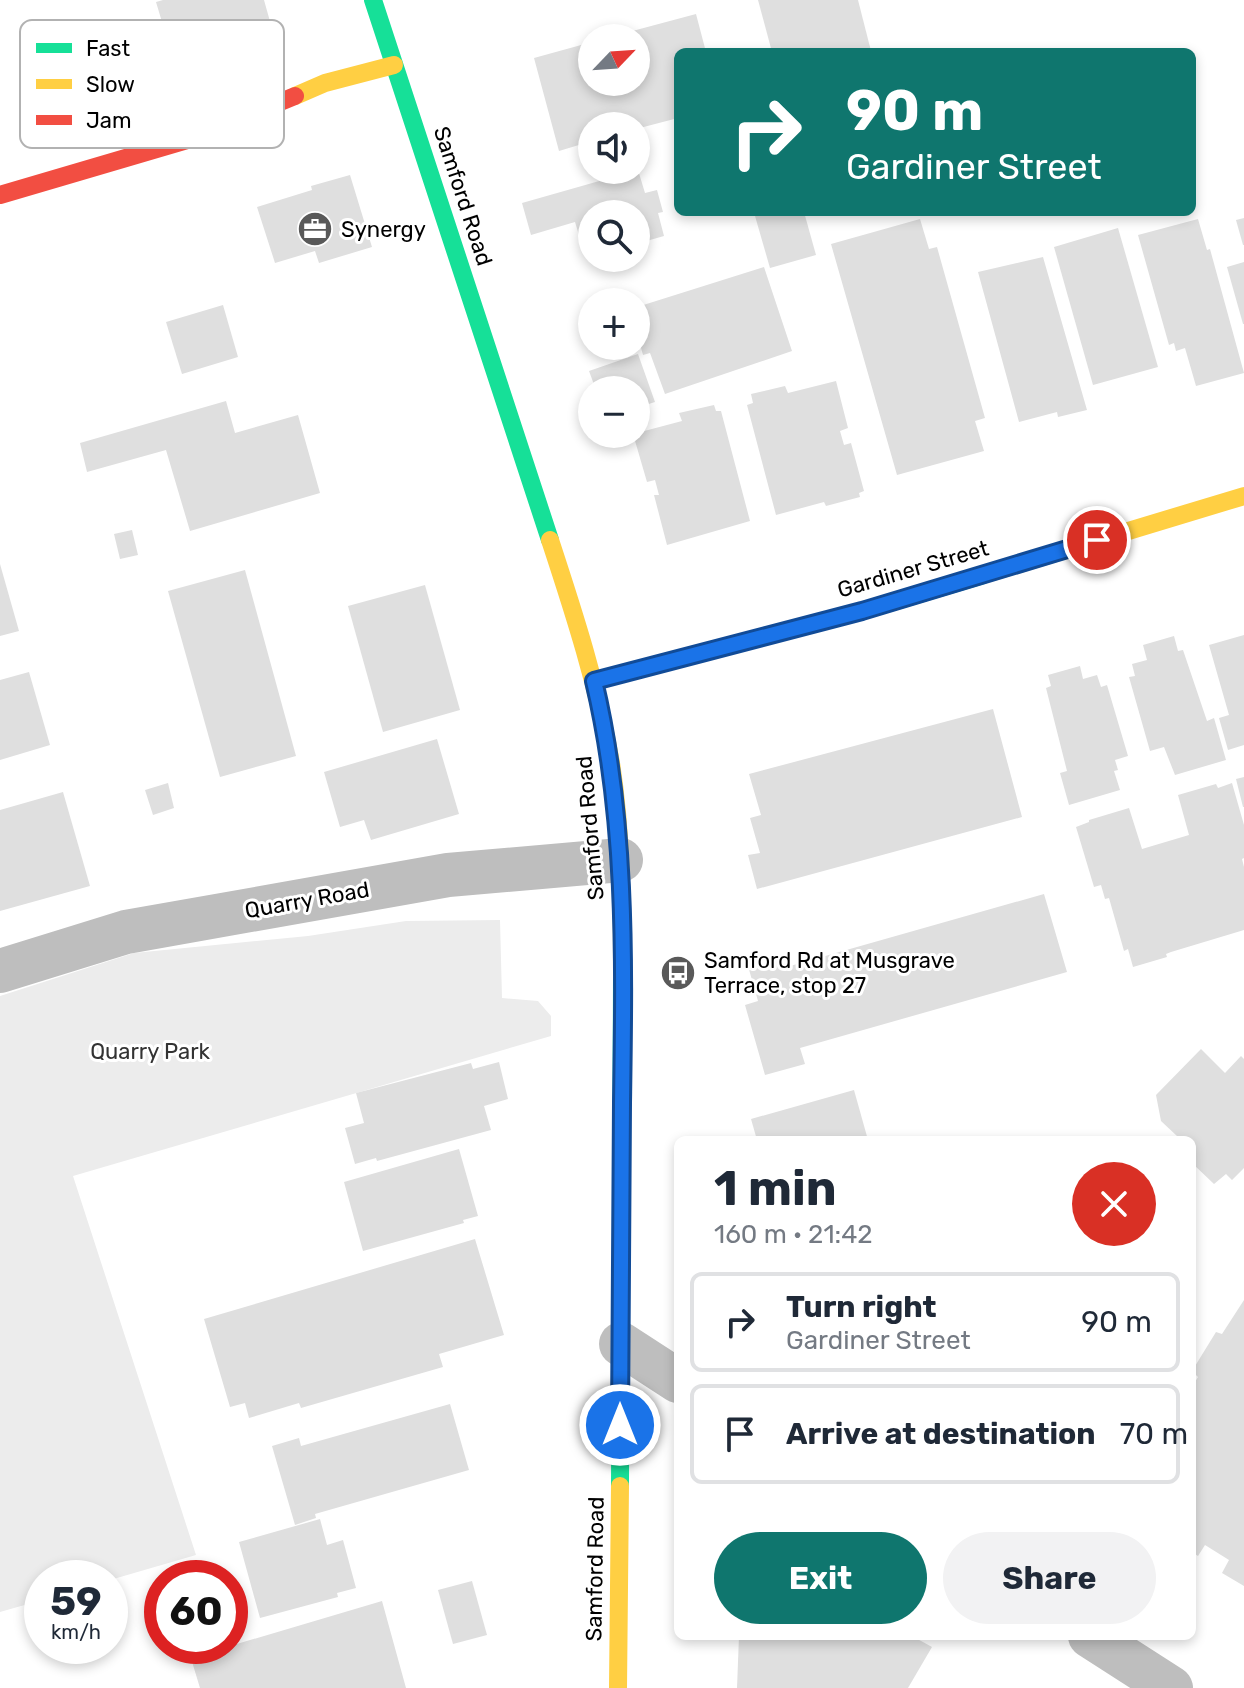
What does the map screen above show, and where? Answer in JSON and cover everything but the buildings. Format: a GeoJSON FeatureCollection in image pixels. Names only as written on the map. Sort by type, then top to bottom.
{"type":"FeatureCollection","features":[{"type":"Feature","properties":{"kind":"main road","name":"Samford Road"},"geometry":{"type":"LineString","coordinates":[[373,0],[555,554],[594,681],[609,752],[621,860],[623,1034],[618,1688]]}},
{"type":"Feature","properties":{"kind":"main road"},"geometry":{"type":"LineString","coordinates":[[284,101],[325,83],[394,65]]}},
{"type":"Feature","properties":{"kind":"main road"},"geometry":{"type":"LineString","coordinates":[[0,195],[160,148]]}},
{"type":"Feature","properties":{"kind":"main road","name":"Gardiner Street"},"geometry":{"type":"LineString","coordinates":[[594,681],[862,611],[1244,496]]}},
{"type":"Feature","properties":{"kind":"street","name":"Quarry Road"},"geometry":{"type":"LineString","coordinates":[[0,971],[126,932],[448,875],[621,860]]}},
{"type":"Feature","properties":{"kind":"street"},"geometry":{"type":"LineString","coordinates":[[621,1344],[674,1378]]}},
{"type":"Feature","properties":{"kind":"street"},"geometry":{"type":"LineString","coordinates":[[1096,1640],[1171,1688]]}},
{"type":"Feature","properties":{"kind":"green space","name":"Quarry Park"},"geometry":{"type":"Polygon","coordinates":[[[500,920],[502,998],[538,1001],[551,1016],[551,1036],[73,1176],[196,1555],[179,1560],[144,1560],[144,1570],[128,1575],[128,1560],[24,1560],[24,1605],[0,1612],[0,996],[134,953],[308,936],[406,921],[500,920]]]}},
{"type":"Feature","properties":{"kind":"traffic: fast"},"geometry":{"type":"LineString","coordinates":[[373,0],[550,540]]}},
{"type":"Feature","properties":{"kind":"traffic: fast"},"geometry":{"type":"LineString","coordinates":[[594,681],[862,611],[983,575]]}},
{"type":"Feature","properties":{"kind":"traffic: fast"},"geometry":{"type":"LineString","coordinates":[[620,1486],[622,976]]}},
{"type":"Feature","properties":{"kind":"traffic: slow"},"geometry":{"type":"LineString","coordinates":[[295,96],[325,83],[394,65]]}},
{"type":"Feature","properties":{"kind":"traffic: slow"},"geometry":{"type":"LineString","coordinates":[[983,575],[1244,496]]}},
{"type":"Feature","properties":{"kind":"traffic: slow"},"geometry":{"type":"LineString","coordinates":[[550,540],[592,678],[611,763],[619,843],[622,976]]}},
{"type":"Feature","properties":{"kind":"traffic: slow"},"geometry":{"type":"LineString","coordinates":[[618,1688],[620,1486]]}},
{"type":"Feature","properties":{"kind":"traffic: jam"},"geometry":{"type":"LineString","coordinates":[[284,100],[295,96]]}},
{"type":"Feature","properties":{"kind":"traffic: jam"},"geometry":{"type":"LineString","coordinates":[[0,195],[160,148]]}},
{"type":"Feature","properties":{"kind":"place","name":"Synergy"},"geometry":{"type":"Point","coordinates":[315,229]}},
{"type":"Feature","properties":{"kind":"place","name":"Samford Rd at Musgrave Terrace, stop 27"},"geometry":{"type":"Point","coordinates":[678,973]}},
{"type":"Feature","properties":{"kind":"route"},"geometry":{"type":"LineString","coordinates":[[620,1425],[621,860],[605,724],[594,681],[862,611],[1097,540]]}}]}
